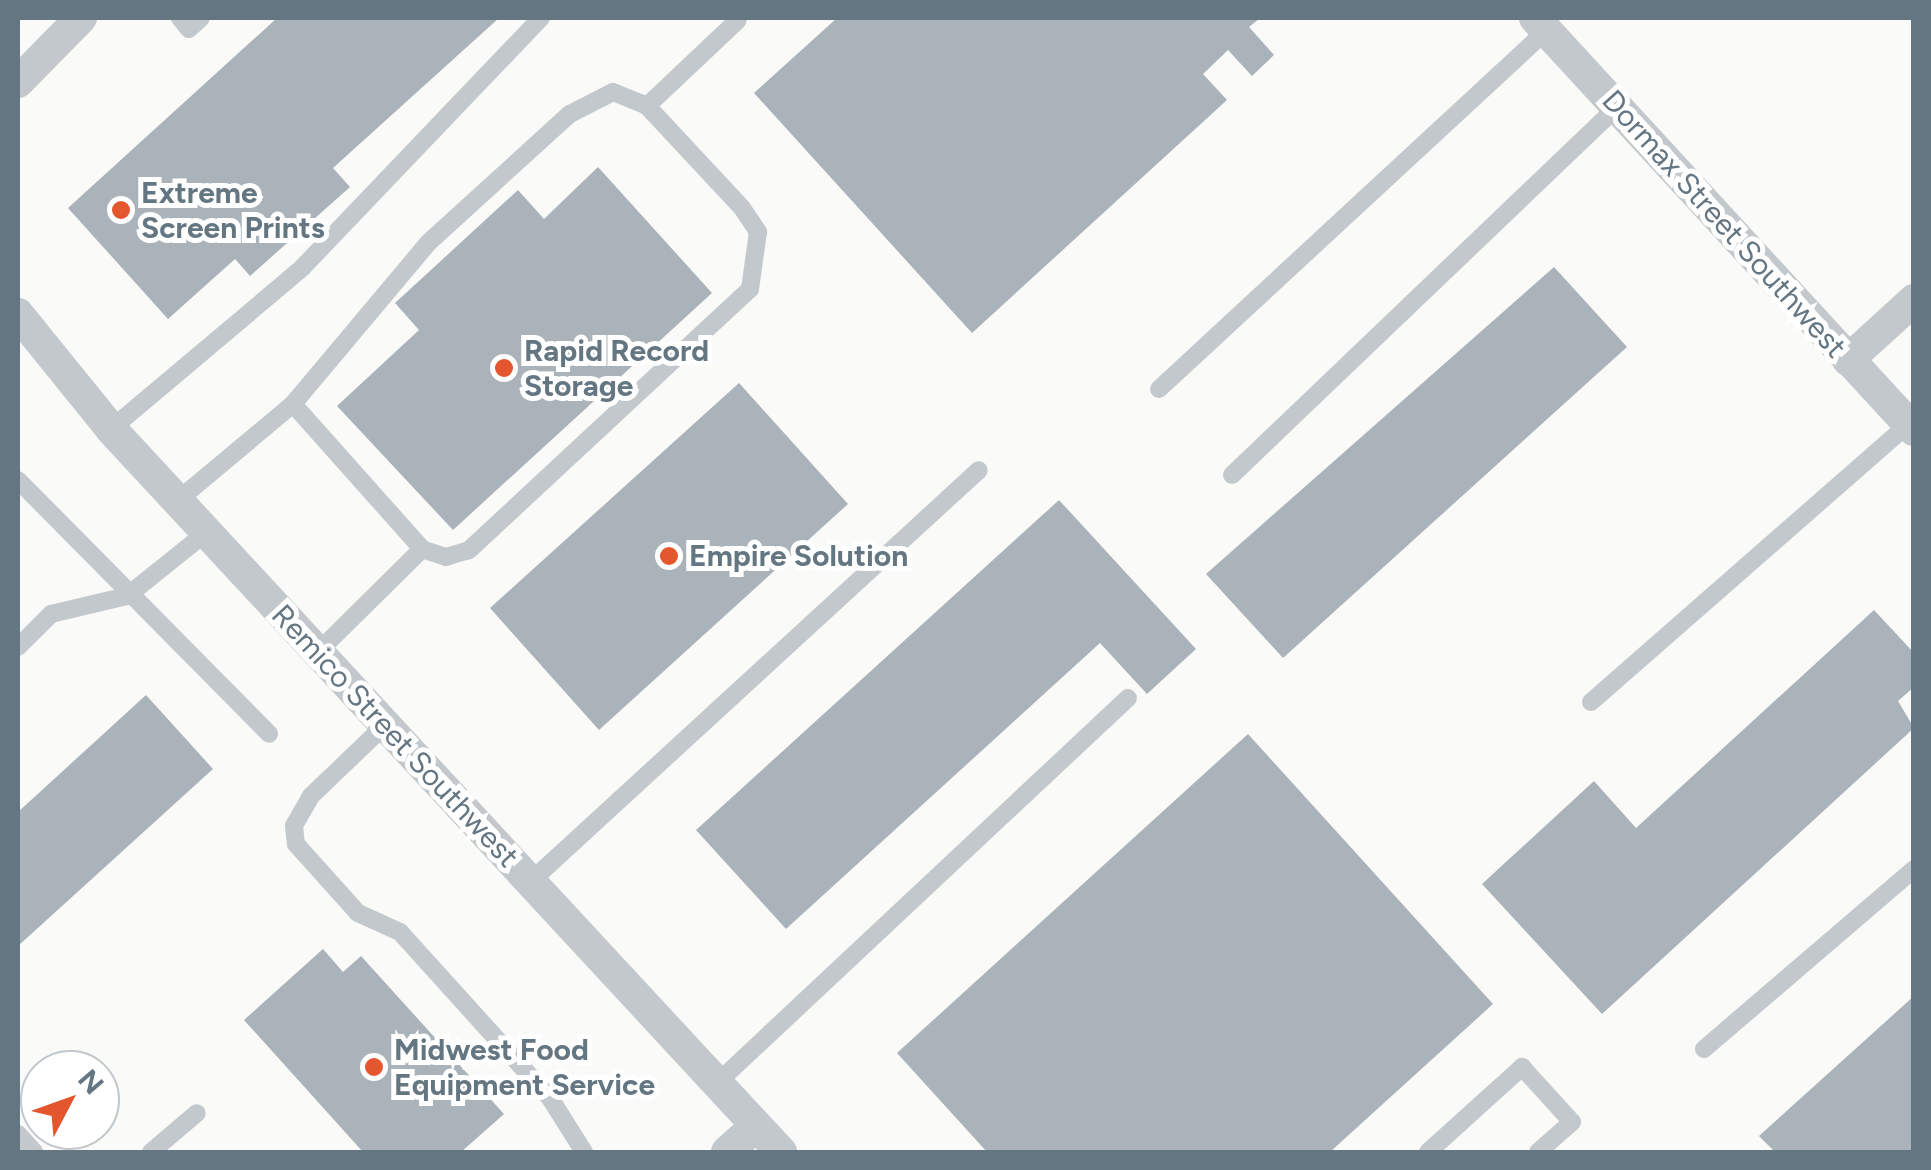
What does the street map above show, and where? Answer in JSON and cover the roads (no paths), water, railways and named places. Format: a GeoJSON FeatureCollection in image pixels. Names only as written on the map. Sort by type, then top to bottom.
{"type":"FeatureCollection","features":[{"type":"Feature","properties":{"kind":"street"},"geometry":{"type":"LineString","coordinates":[[18,82],[81,18]]}},
{"type":"Feature","properties":{"kind":"street","name":"Dormax Street Southwest"},"geometry":{"type":"LineString","coordinates":[[1541,24],[1911,427]]}},
{"type":"Feature","properties":{"kind":"street"},"geometry":{"type":"LineString","coordinates":[[1848,360],[1914,300]]}},
{"type":"Feature","properties":{"kind":"street","name":"Remico Street Southwest"},"geometry":{"type":"LineString","coordinates":[[18,314],[111,429],[781,1152]]}},
{"type":"Feature","properties":{"kind":"street"},"geometry":{"type":"LineString","coordinates":[[727,1152],[756,1126]]}},
{"type":"Feature","properties":{"kind":"lane"},"geometry":{"type":"LineString","coordinates":[[180,18],[189,29],[201,18]]}},
{"type":"Feature","properties":{"kind":"lane"},"geometry":{"type":"LineString","coordinates":[[111,429],[302,268],[541,18]]}},
{"type":"Feature","properties":{"kind":"lane"},"geometry":{"type":"LineString","coordinates":[[647,106],[738,18]]}},
{"type":"Feature","properties":{"kind":"lane"},"geometry":{"type":"LineString","coordinates":[[1159,389],[1541,24]]}},
{"type":"Feature","properties":{"kind":"lane"},"geometry":{"type":"LineString","coordinates":[[177,501],[293,404],[376,295],[570,114],[613,92],[647,106],[758,232],[750,290],[469,550],[446,557],[422,549],[293,404]]}},
{"type":"Feature","properties":{"kind":"lane"},"geometry":{"type":"LineString","coordinates":[[1232,475],[1617,107]]}},
{"type":"Feature","properties":{"kind":"lane"},"geometry":{"type":"LineString","coordinates":[[1591,702],[1911,427]]}},
{"type":"Feature","properties":{"kind":"lane"},"geometry":{"type":"LineString","coordinates":[[530,882],[979,470]]}},
{"type":"Feature","properties":{"kind":"lane"},"geometry":{"type":"LineString","coordinates":[[18,480],[127,596],[270,734]]}},
{"type":"Feature","properties":{"kind":"lane"},"geometry":{"type":"LineString","coordinates":[[18,647],[52,614],[127,596],[207,532]]}},
{"type":"Feature","properties":{"kind":"lane"},"geometry":{"type":"LineString","coordinates":[[318,652],[422,549]]}},
{"type":"Feature","properties":{"kind":"lane"},"geometry":{"type":"LineString","coordinates":[[717,1084],[1128,698]]}},
{"type":"Feature","properties":{"kind":"lane"},"geometry":{"type":"LineString","coordinates":[[386,725],[311,796],[294,826],[296,844],[358,913],[400,932],[550,1098],[584,1152]]}},
{"type":"Feature","properties":{"kind":"lane"},"geometry":{"type":"LineString","coordinates":[[1704,1049],[1914,869]]}},
{"type":"Feature","properties":{"kind":"lane"},"geometry":{"type":"LineString","coordinates":[[1428,1152],[1522,1067],[1572,1122],[1538,1152]]}},
{"type":"Feature","properties":{"kind":"lane"},"geometry":{"type":"LineString","coordinates":[[151,1152],[197,1112]]}},
{"type":"Feature","properties":{"kind":"lane"},"geometry":{"type":"LineString","coordinates":[[18,1134],[34,1152]]}},
{"type":"Feature","properties":{"kind":"place","name":"Extreme Screen Prints"},"geometry":{"type":"Point","coordinates":[121,210]}},
{"type":"Feature","properties":{"kind":"place","name":"Rapid Record Storage"},"geometry":{"type":"Point","coordinates":[504,368]}},
{"type":"Feature","properties":{"kind":"place","name":"Empire Solution"},"geometry":{"type":"Point","coordinates":[669,556]}},
{"type":"Feature","properties":{"kind":"place","name":"Midwest Food Equipment Service"},"geometry":{"type":"Point","coordinates":[374,1067]}}]}
